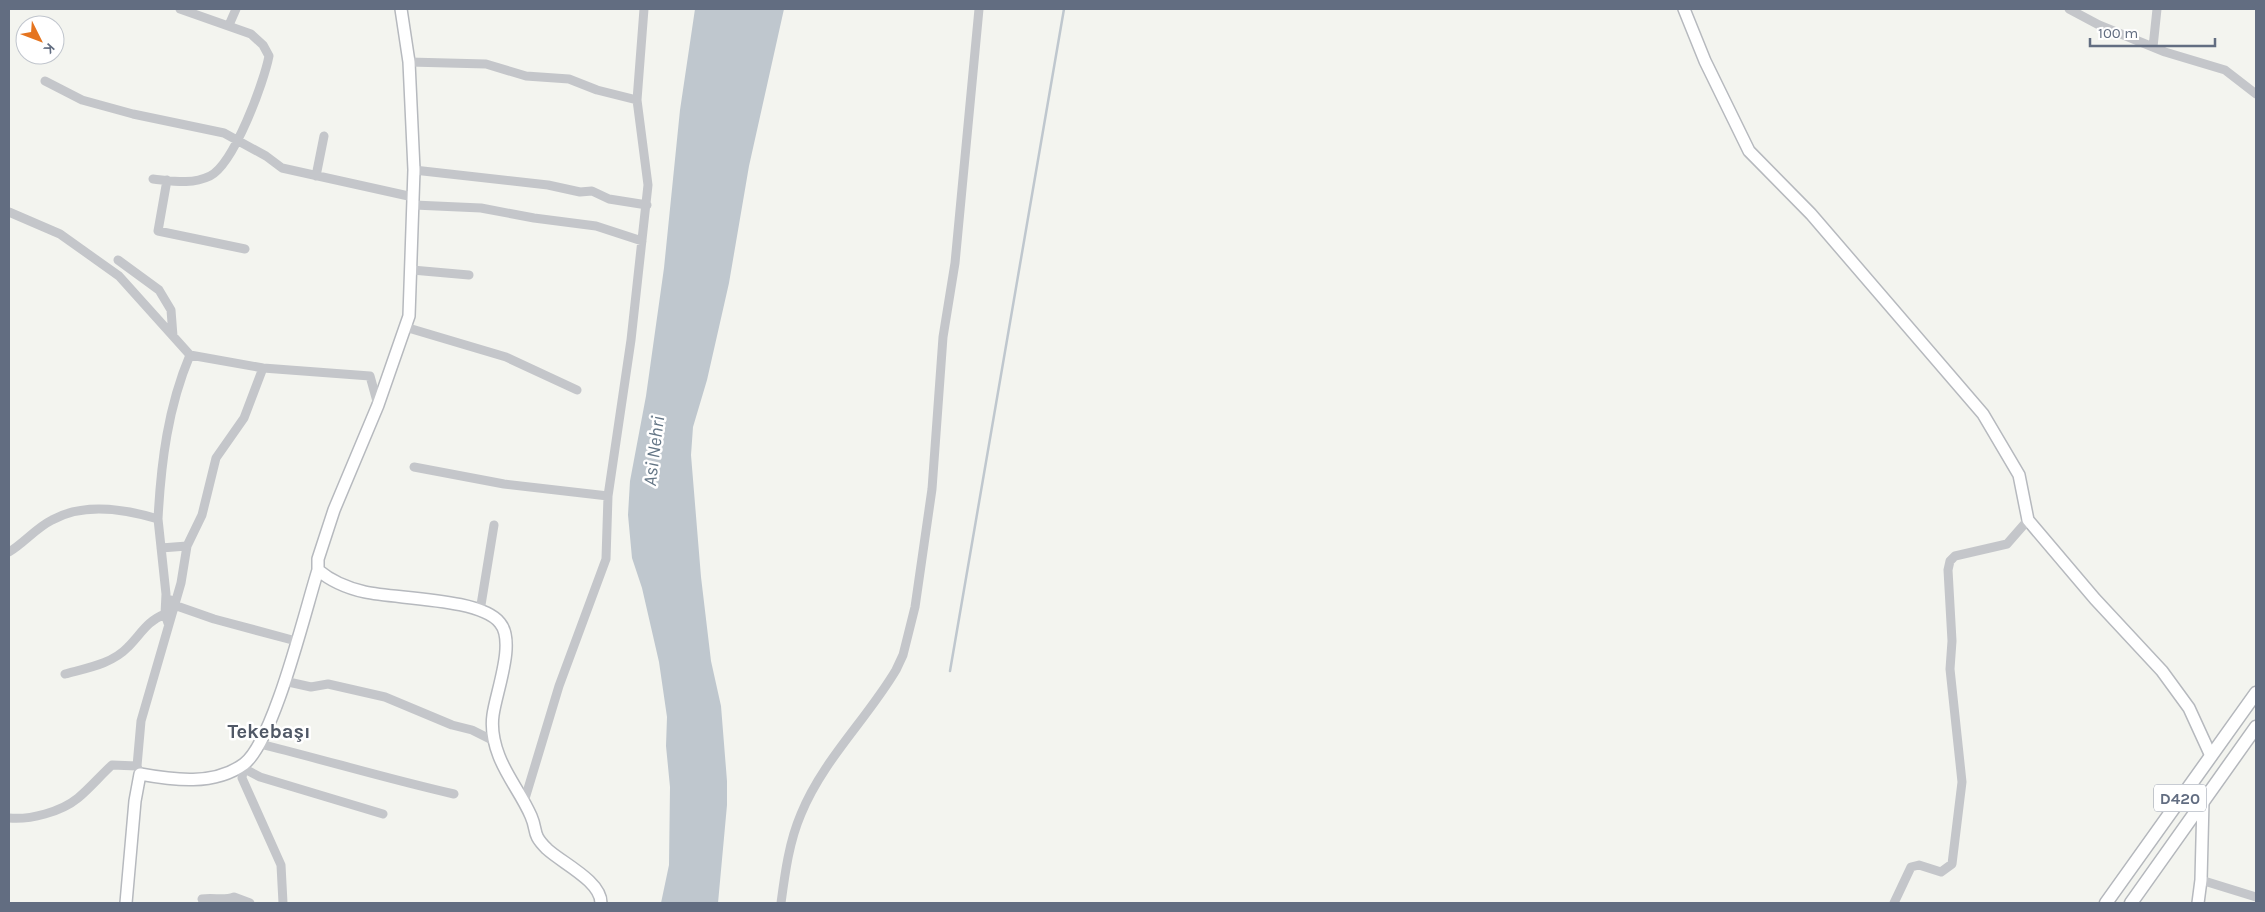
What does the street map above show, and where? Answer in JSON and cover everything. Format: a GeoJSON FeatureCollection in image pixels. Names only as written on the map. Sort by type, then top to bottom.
{"type":"FeatureCollection","features":[{"type":"Feature","properties":{"kind":"main road","name":"D420"},"geometry":{"type":"LineString","coordinates":[[2106,903],[2256,694]]}},
{"type":"Feature","properties":{"kind":"main road","name":"D420"},"geometry":{"type":"LineString","coordinates":[[2131,903],[2256,727]]}},
{"type":"Feature","properties":{"kind":"street"},"geometry":{"type":"LineString","coordinates":[[153,179],[185,183],[212,175],[222,166],[237,140],[260,90],[269,56],[263,45],[250,34],[180,9]]}},
{"type":"Feature","properties":{"kind":"street"},"geometry":{"type":"LineString","coordinates":[[229,25],[236,9]]}},
{"type":"Feature","properties":{"kind":"street"},"geometry":{"type":"LineString","coordinates":[[283,903],[281,864],[242,778],[244,766],[269,728],[318,570],[318,559],[334,510],[378,405],[409,316],[414,170],[410,62],[401,9]]}},
{"type":"Feature","properties":{"kind":"street"},"geometry":{"type":"LineString","coordinates":[[524,802],[559,686],[606,559],[608,496],[631,340],[647,205],[648,185],[637,100],[644,9]]}},
{"type":"Feature","properties":{"kind":"street"},"geometry":{"type":"LineString","coordinates":[[781,903],[789,855],[801,813],[824,771],[896,670],[903,655],[915,607],[932,489],[943,337],[955,263],[980,9]]}},
{"type":"Feature","properties":{"kind":"street"},"geometry":{"type":"LineString","coordinates":[[1684,9],[1705,61],[1749,151],[1811,214],[1983,414],[2019,475],[2028,520],[2095,599],[2162,671],[2189,708],[2211,756]]}},
{"type":"Feature","properties":{"kind":"street"},"geometry":{"type":"LineString","coordinates":[[2069,9],[2099,25],[2153,47],[2225,70],[2256,94]]}},
{"type":"Feature","properties":{"kind":"street"},"geometry":{"type":"LineString","coordinates":[[2153,47],[2157,9]]}},
{"type":"Feature","properties":{"kind":"street"},"geometry":{"type":"LineString","coordinates":[[410,62],[486,64],[526,76],[569,79],[597,90],[637,100]]}},
{"type":"Feature","properties":{"kind":"street"},"geometry":{"type":"LineString","coordinates":[[45,81],[82,100],[133,114],[224,133],[282,168],[413,201],[481,208],[534,218],[596,226],[642,241]]}},
{"type":"Feature","properties":{"kind":"street"},"geometry":{"type":"LineString","coordinates":[[316,176],[324,136]]}},
{"type":"Feature","properties":{"kind":"street"},"geometry":{"type":"LineString","coordinates":[[414,170],[548,186],[580,192],[592,191],[609,199],[647,205]]}},
{"type":"Feature","properties":{"kind":"street"},"geometry":{"type":"LineString","coordinates":[[167,180],[158,231],[245,249]]}},
{"type":"Feature","properties":{"kind":"street"},"geometry":{"type":"LineString","coordinates":[[9,212],[60,234],[119,276],[190,355],[263,368],[370,376],[378,405]]}},
{"type":"Feature","properties":{"kind":"street"},"geometry":{"type":"LineString","coordinates":[[118,260],[159,290],[172,310],[173,336]]}},
{"type":"Feature","properties":{"kind":"street"},"geometry":{"type":"LineString","coordinates":[[412,270],[469,275]]}},
{"type":"Feature","properties":{"kind":"street"},"geometry":{"type":"LineString","coordinates":[[405,327],[506,356],[578,390]]}},
{"type":"Feature","properties":{"kind":"street"},"geometry":{"type":"LineString","coordinates":[[168,624],[165,614],[166,594],[158,519],[161,472],[168,420],[190,355]]}},
{"type":"Feature","properties":{"kind":"street"},"geometry":{"type":"LineString","coordinates":[[126,903],[139,770],[141,721],[174,605],[187,546],[202,516],[216,458],[244,418],[263,368]]}},
{"type":"Feature","properties":{"kind":"street"},"geometry":{"type":"LineString","coordinates":[[414,467],[504,484],[608,496]]}},
{"type":"Feature","properties":{"kind":"street"},"geometry":{"type":"LineString","coordinates":[[9,552],[50,520],[79,511],[114,510],[137,512],[158,519]]}},
{"type":"Feature","properties":{"kind":"street"},"geometry":{"type":"LineString","coordinates":[[1894,903],[1911,867],[1919,866],[1941,872],[1952,864],[1962,782],[1950,669],[1952,640],[1948,570],[1950,561],[1956,556],[2007,544],[2028,520]]}},
{"type":"Feature","properties":{"kind":"street"},"geometry":{"type":"LineString","coordinates":[[480,611],[494,525]]}},
{"type":"Feature","properties":{"kind":"street"},"geometry":{"type":"LineString","coordinates":[[161,548],[187,546]]}},
{"type":"Feature","properties":{"kind":"street"},"geometry":{"type":"LineString","coordinates":[[318,570],[330,580],[367,593],[436,601],[480,611],[500,622],[507,638],[505,660],[493,716],[494,742],[502,764],[532,818],[534,835],[558,859],[591,881],[601,903]]}},
{"type":"Feature","properties":{"kind":"street"},"geometry":{"type":"LineString","coordinates":[[166,594],[174,605],[214,619],[296,641]]}},
{"type":"Feature","properties":{"kind":"street"},"geometry":{"type":"LineString","coordinates":[[65,674],[109,662],[128,647],[154,618],[165,614]]}},
{"type":"Feature","properties":{"kind":"street"},"geometry":{"type":"LineString","coordinates":[[284,680],[311,687],[328,684],[385,697],[452,725],[472,730],[494,742]]}},
{"type":"Feature","properties":{"kind":"street"},"geometry":{"type":"LineString","coordinates":[[260,744],[298,753],[388,780],[454,794]]}},
{"type":"Feature","properties":{"kind":"street"},"geometry":{"type":"LineString","coordinates":[[9,818],[21,819],[53,811],[78,799],[112,765],[189,780],[221,776],[244,766]]}},
{"type":"Feature","properties":{"kind":"street"},"geometry":{"type":"LineString","coordinates":[[244,766],[260,778],[383,814]]}},
{"type":"Feature","properties":{"kind":"street"},"geometry":{"type":"LineString","coordinates":[[2198,903],[2201,880],[2203,801]]}},
{"type":"Feature","properties":{"kind":"street"},"geometry":{"type":"LineString","coordinates":[[2201,880],[2256,897]]}},
{"type":"Feature","properties":{"kind":"street"},"geometry":{"type":"LineString","coordinates":[[202,898],[213,897],[226,900],[234,896],[250,903]]}},
{"type":"Feature","properties":{"kind":"water","name":"Asi Nehri"},"geometry":{"type":"Polygon","coordinates":[[[695,9],[784,9],[749,166],[729,283],[707,380],[693,427],[691,455],[701,577],[711,661],[721,706],[727,781],[727,805],[718,903],[661,903],[669,865],[670,787],[666,746],[667,717],[659,662],[642,588],[632,558],[628,515],[630,481],[646,396],[664,268],[680,110],[695,9]]]}},
{"type":"Feature","properties":{"kind":"waterway"},"geometry":{"type":"LineString","coordinates":[[950,671],[1064,9]]}},
{"type":"Feature","properties":{"kind":"district","name":"Tekebaşı"},"geometry":{"type":"Point","coordinates":[269,731]}}]}
